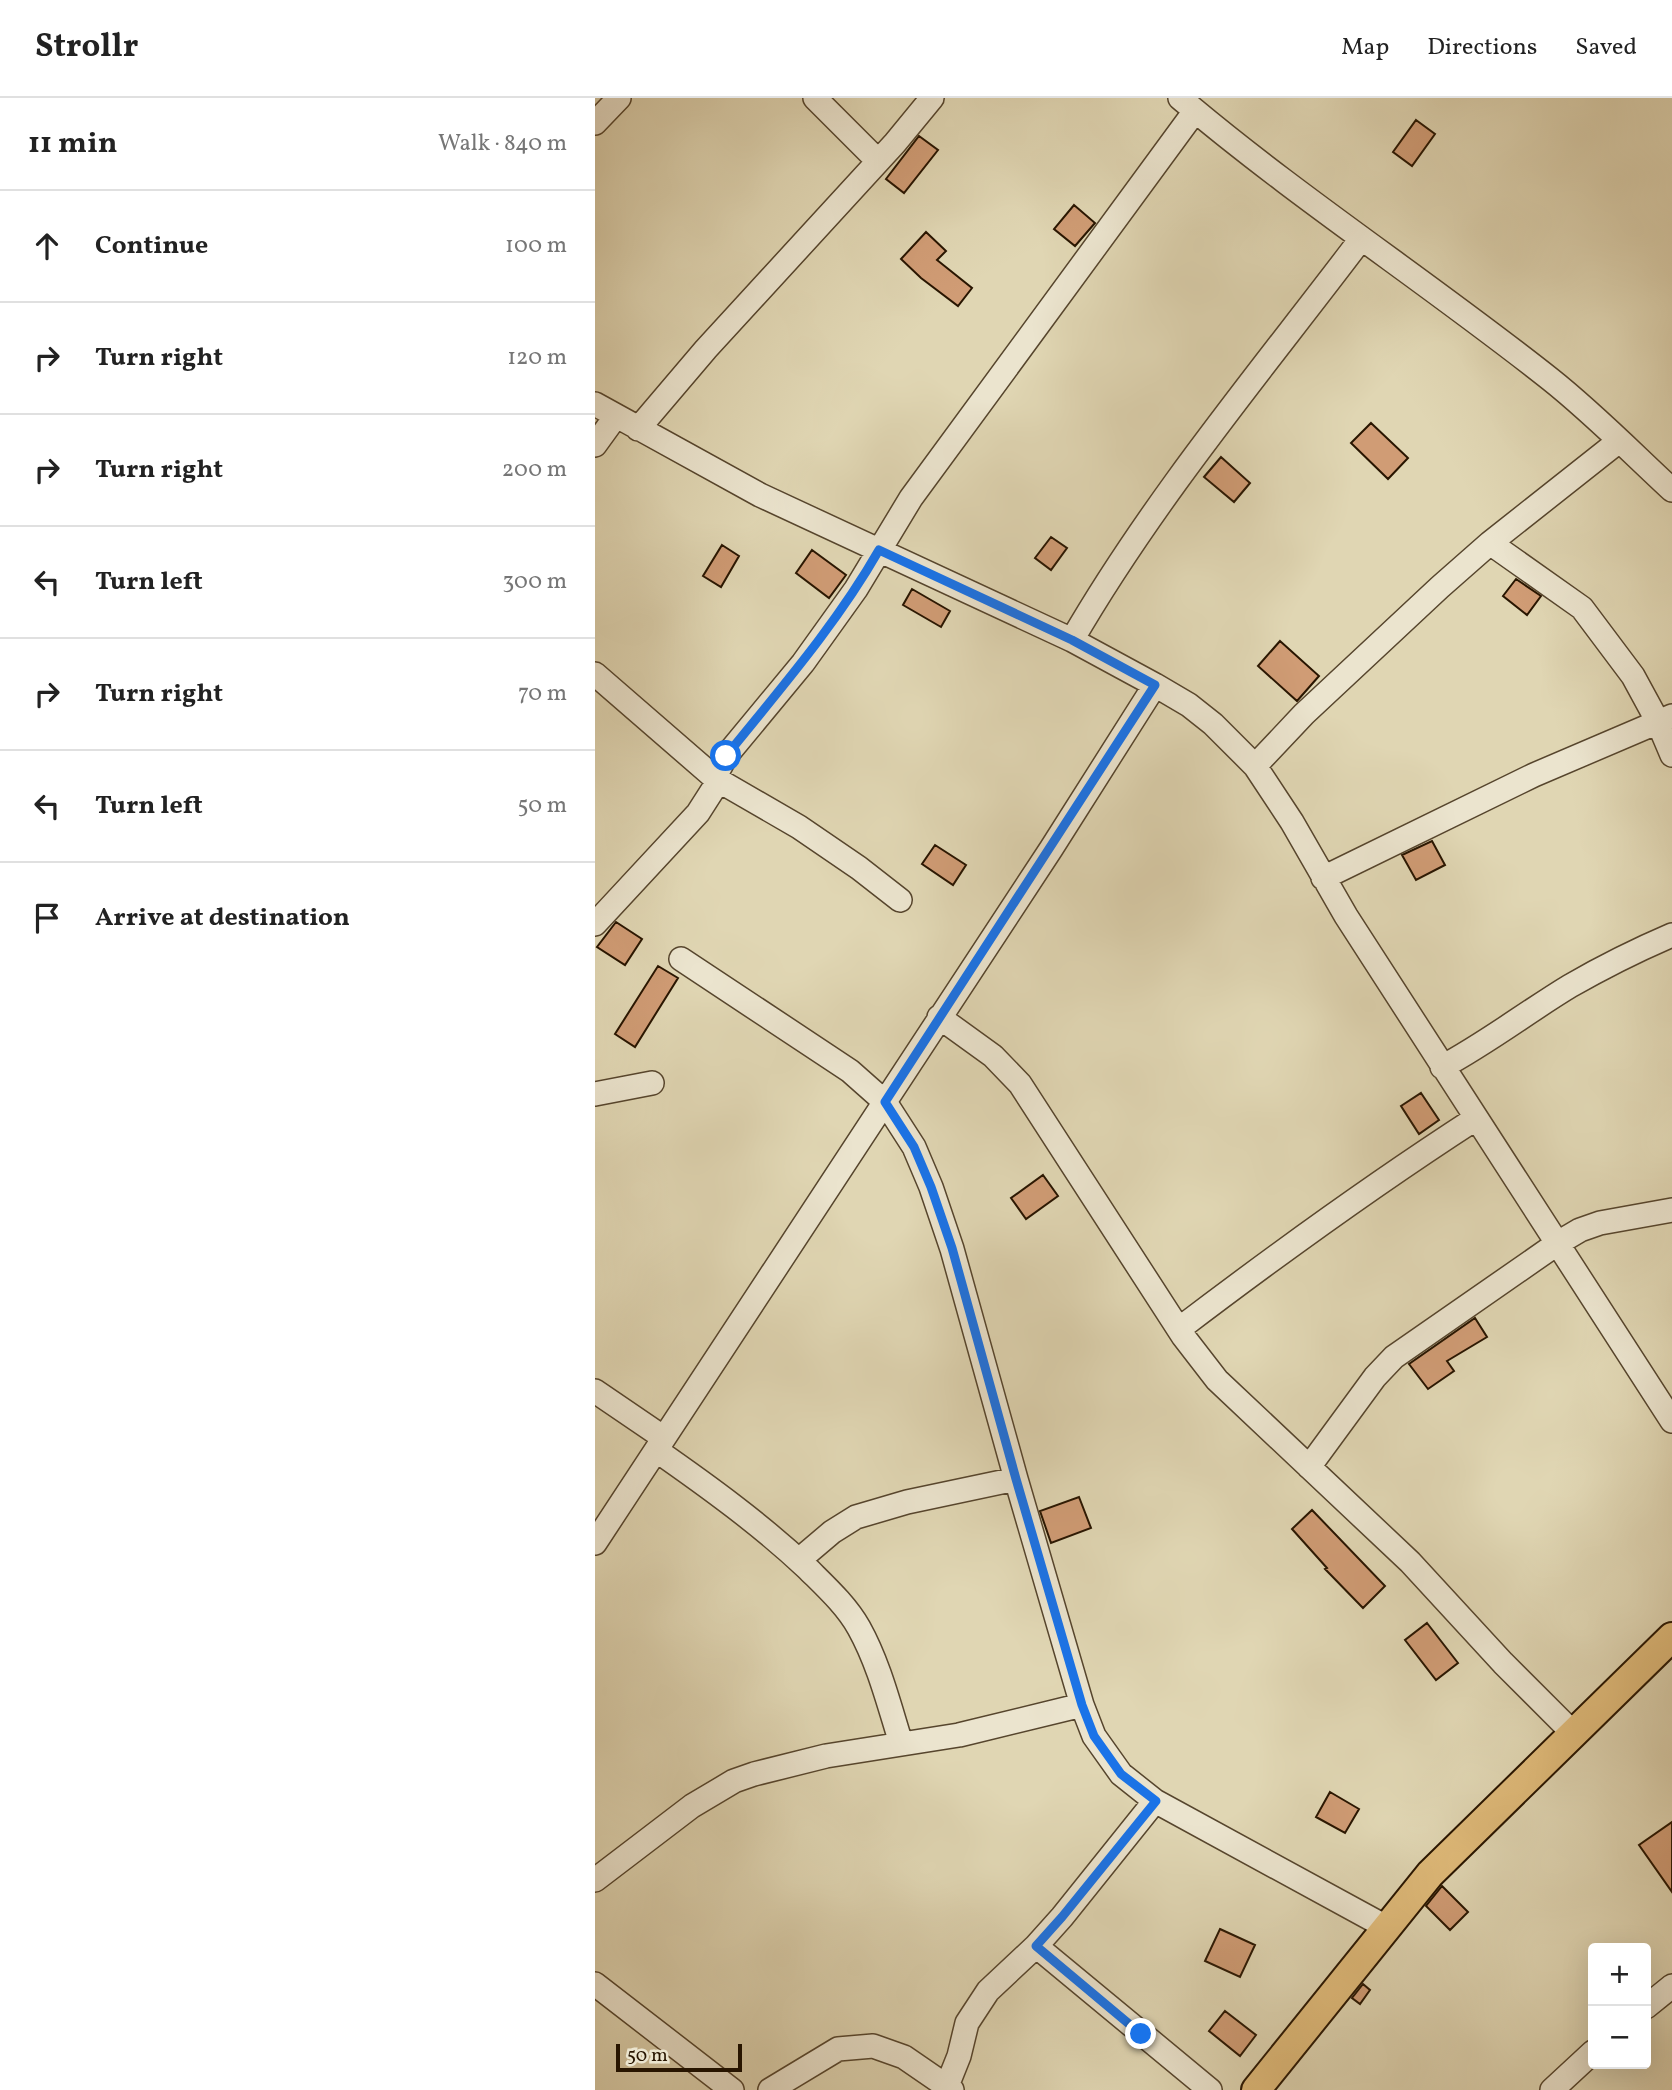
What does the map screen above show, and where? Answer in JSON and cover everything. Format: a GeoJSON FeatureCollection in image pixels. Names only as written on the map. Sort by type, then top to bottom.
{"type":"FeatureCollection","features":[{"type":"Feature","properties":{"kind":"main road"},"geometry":{"type":"LineString","coordinates":[[1256,2090],[1430,1874],[1672,1637]]}},
{"type":"Feature","properties":{"kind":"street"},"geometry":{"type":"LineString","coordinates":[[595,123],[619,98]]}},
{"type":"Feature","properties":{"kind":"street"},"geometry":{"type":"LineString","coordinates":[[815,98],[878,161]]}},
{"type":"Feature","properties":{"kind":"street"},"geometry":{"type":"LineString","coordinates":[[639,429],[706,349],[919,116],[932,98]]}},
{"type":"Feature","properties":{"kind":"street"},"geometry":{"type":"LineString","coordinates":[[595,924],[698,813],[714,788],[726,756],[803,663],[856,589],[911,498],[1187,104],[1361,239],[1553,382],[1672,491]]}},
{"type":"Feature","properties":{"kind":"street"},"geometry":{"type":"LineString","coordinates":[[1072,640],[1107,579],[1150,516],[1361,239]]}},
{"type":"Feature","properties":{"kind":"street"},"geometry":{"type":"LineString","coordinates":[[595,404],[760,495],[1072,640],[1189,705],[1213,724],[1255,766],[1292,822],[1323,878],[1475,1119],[1665,1395],[1672,1421]]}},
{"type":"Feature","properties":{"kind":"street"},"geometry":{"type":"LineString","coordinates":[[595,445],[616,416]]}},
{"type":"Feature","properties":{"kind":"street"},"geometry":{"type":"LineString","coordinates":[[1255,766],[1304,714],[1490,543],[1619,441]]}},
{"type":"Feature","properties":{"kind":"street"},"geometry":{"type":"LineString","coordinates":[[1490,543],[1582,608],[1665,719],[1672,755]]}},
{"type":"Feature","properties":{"kind":"street"},"geometry":{"type":"LineString","coordinates":[[595,674],[716,779],[799,827],[900,900]]}},
{"type":"Feature","properties":{"kind":"street"},"geometry":{"type":"LineString","coordinates":[[595,1543],[1051,849],[1155,685]]}},
{"type":"Feature","properties":{"kind":"street"},"geometry":{"type":"LineString","coordinates":[[1323,878],[1534,775],[1665,719]]}},
{"type":"Feature","properties":{"kind":"street"},"geometry":{"type":"LineString","coordinates":[[1442,1067],[1495,1037],[1569,987],[1632,952],[1672,935]]}},
{"type":"Feature","properties":{"kind":"street"},"geometry":{"type":"LineString","coordinates":[[681,959],[850,1071],[885,1102],[914,1147],[952,1248],[1082,1705],[1094,1736],[1121,1774],[1156,1801],[1386,1927]]}},
{"type":"Feature","properties":{"kind":"street"},"geometry":{"type":"LineString","coordinates":[[939,1017],[993,1056],[1020,1084],[1179,1329],[1217,1380],[1410,1562],[1503,1663],[1573,1733]]}},
{"type":"Feature","properties":{"kind":"street"},"geometry":{"type":"LineString","coordinates":[[595,1094],[652,1083]]}},
{"type":"Feature","properties":{"kind":"street"},"geometry":{"type":"LineString","coordinates":[[1179,1329],[1296,1240],[1475,1119]]}},
{"type":"Feature","properties":{"kind":"street"},"geometry":{"type":"LineString","coordinates":[[1309,1466],[1374,1377],[1394,1357],[1580,1230],[1600,1223],[1672,1210]]}},
{"type":"Feature","properties":{"kind":"street"},"geometry":{"type":"LineString","coordinates":[[595,1391],[799,1560],[838,1598],[858,1627],[873,1658],[901,1743]]}},
{"type":"Feature","properties":{"kind":"street"},"geometry":{"type":"LineString","coordinates":[[799,1560],[832,1532],[856,1517],[907,1502],[1016,1479]]}},
{"type":"Feature","properties":{"kind":"street"},"geometry":{"type":"LineString","coordinates":[[595,1880],[692,1806],[734,1781],[826,1756],[959,1735],[1082,1705]]}},
{"type":"Feature","properties":{"kind":"street"},"geometry":{"type":"LineString","coordinates":[[770,2090],[838,2049],[873,2046],[904,2057],[949,2088],[967,2023],[988,1992],[1062,1917],[1156,1801]]}},
{"type":"Feature","properties":{"kind":"street"},"geometry":{"type":"LineString","coordinates":[[1036,1946],[1210,2090]]}},
{"type":"Feature","properties":{"kind":"street"},"geometry":{"type":"LineString","coordinates":[[595,1984],[731,2090]]}},
{"type":"Feature","properties":{"kind":"street"},"geometry":{"type":"LineString","coordinates":[[1647,2006],[1672,1986]]}},
{"type":"Feature","properties":{"kind":"street"},"geometry":{"type":"LineString","coordinates":[[1552,2090],[1588,2057]]}},
{"type":"Feature","properties":{"kind":"building"},"geometry":{"type":"Polygon","coordinates":[[[1416,120],[1435,134],[1412,166],[1393,152],[1416,120]]]}},
{"type":"Feature","properties":{"kind":"building"},"geometry":{"type":"Polygon","coordinates":[[[919,136],[938,150],[904,193],[886,179],[919,136]]]}},
{"type":"Feature","properties":{"kind":"building"},"geometry":{"type":"Polygon","coordinates":[[[1074,205],[1095,223],[1075,246],[1054,229],[1074,205]]]}},
{"type":"Feature","properties":{"kind":"building"},"geometry":{"type":"Polygon","coordinates":[[[926,232],[946,251],[937,260],[972,288],[958,306],[901,259],[926,232]]]}},
{"type":"Feature","properties":{"kind":"building"},"geometry":{"type":"Polygon","coordinates":[[[1371,423],[1408,458],[1388,479],[1351,443],[1371,423]]]}},
{"type":"Feature","properties":{"kind":"building"},"geometry":{"type":"Polygon","coordinates":[[[1221,457],[1250,483],[1234,502],[1204,477],[1221,457]]]}},
{"type":"Feature","properties":{"kind":"building"},"geometry":{"type":"Polygon","coordinates":[[[1051,537],[1067,548],[1051,570],[1035,558],[1051,537]]]}},
{"type":"Feature","properties":{"kind":"building"},"geometry":{"type":"Polygon","coordinates":[[[722,545],[739,556],[721,587],[703,576],[722,545]]]}},
{"type":"Feature","properties":{"kind":"building"},"geometry":{"type":"Polygon","coordinates":[[[812,550],[846,575],[829,598],[796,573],[812,550]]]}},
{"type":"Feature","properties":{"kind":"building"},"geometry":{"type":"Polygon","coordinates":[[[1516,579],[1541,596],[1527,615],[1503,596],[1516,579]]]}},
{"type":"Feature","properties":{"kind":"building"},"geometry":{"type":"Polygon","coordinates":[[[912,589],[950,611],[941,627],[903,605],[912,589]]]}},
{"type":"Feature","properties":{"kind":"building"},"geometry":{"type":"Polygon","coordinates":[[[1280,641],[1319,676],[1297,701],[1258,666],[1280,641]]]}},
{"type":"Feature","properties":{"kind":"building"},"geometry":{"type":"Polygon","coordinates":[[[1432,841],[1445,865],[1416,880],[1402,855],[1432,841]]]}},
{"type":"Feature","properties":{"kind":"building"},"geometry":{"type":"Polygon","coordinates":[[[935,845],[966,865],[953,885],[922,864],[935,845]]]}},
{"type":"Feature","properties":{"kind":"building"},"geometry":{"type":"Polygon","coordinates":[[[616,922],[642,939],[625,965],[597,947],[616,922]]]}},
{"type":"Feature","properties":{"kind":"building"},"geometry":{"type":"Polygon","coordinates":[[[658,966],[678,978],[635,1047],[615,1034],[658,966]]]}},
{"type":"Feature","properties":{"kind":"building"},"geometry":{"type":"Polygon","coordinates":[[[1421,1093],[1439,1120],[1419,1134],[1401,1106],[1421,1093]]]}},
{"type":"Feature","properties":{"kind":"building"},"geometry":{"type":"Polygon","coordinates":[[[1043,1175],[1058,1196],[1026,1219],[1011,1198],[1043,1175]]]}},
{"type":"Feature","properties":{"kind":"building"},"geometry":{"type":"Polygon","coordinates":[[[1475,1318],[1487,1337],[1447,1361],[1454,1371],[1428,1389],[1409,1364],[1475,1318]]]}},
{"type":"Feature","properties":{"kind":"building"},"geometry":{"type":"Polygon","coordinates":[[[1079,1497],[1091,1528],[1051,1543],[1040,1511],[1079,1497]]]}},
{"type":"Feature","properties":{"kind":"building"},"geometry":{"type":"Polygon","coordinates":[[[1312,1510],[1385,1586],[1363,1608],[1325,1569],[1327,1568],[1292,1529],[1312,1510]]]}},
{"type":"Feature","properties":{"kind":"building"},"geometry":{"type":"Polygon","coordinates":[[[1427,1623],[1458,1663],[1436,1680],[1405,1640],[1427,1623]]]}},
{"type":"Feature","properties":{"kind":"building"},"geometry":{"type":"Polygon","coordinates":[[[1330,1792],[1359,1809],[1345,1833],[1316,1817],[1330,1792]]]}},
{"type":"Feature","properties":{"kind":"building"},"geometry":{"type":"Polygon","coordinates":[[[1672,1822],[1672,1892],[1639,1845],[1672,1822]]]}},
{"type":"Feature","properties":{"kind":"building"},"geometry":{"type":"Polygon","coordinates":[[[1442,1886],[1468,1912],[1450,1930],[1426,1906],[1442,1886]]]}},
{"type":"Feature","properties":{"kind":"building"},"geometry":{"type":"Polygon","coordinates":[[[1220,1929],[1255,1945],[1240,1977],[1205,1961],[1220,1929]]]}},
{"type":"Feature","properties":{"kind":"building"},"geometry":{"type":"Polygon","coordinates":[[[1363,1984],[1370,1990],[1360,2004],[1352,1998],[1363,1984]]]}},
{"type":"Feature","properties":{"kind":"building"},"geometry":{"type":"Polygon","coordinates":[[[1225,2011],[1256,2035],[1240,2056],[1209,2031],[1225,2011]]]}},
{"type":"Feature","properties":{"kind":"route"},"geometry":{"type":"LineString","coordinates":[[726,756],[803,663],[856,589],[879,550],[1072,640],[1155,685],[885,1102],[914,1147],[952,1248],[1044,1577],[1082,1705],[1094,1736],[1121,1774],[1156,1801],[1036,1946],[1141,2034]]}}]}
